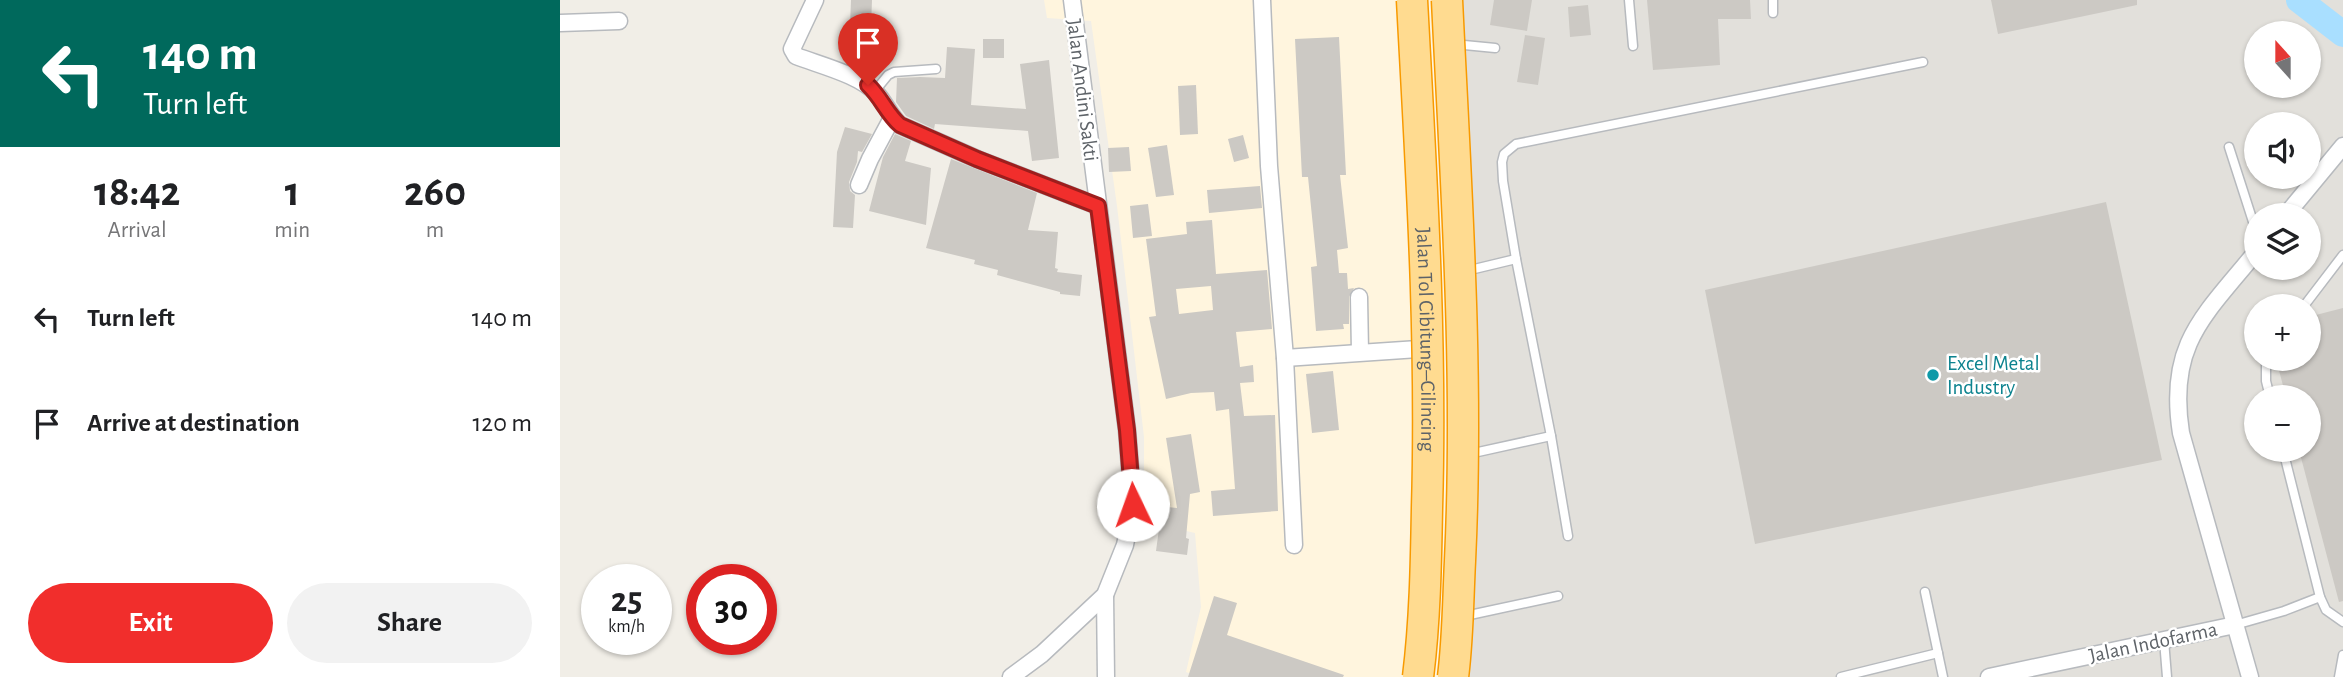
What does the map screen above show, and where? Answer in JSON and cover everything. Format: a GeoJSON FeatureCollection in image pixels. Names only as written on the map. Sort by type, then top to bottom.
{"type":"FeatureCollection","features":[{"type":"Feature","properties":{"kind":"highway","name":"Jalan Tol Cibitung–Cilincing"},"geometry":{"type":"LineString","coordinates":[[1412,0],[1430,424],[1418,677]]}},
{"type":"Feature","properties":{"kind":"highway","name":"Jalan Tol Cibitung–Cilincing"},"geometry":{"type":"LineString","coordinates":[[1447,0],[1461,284],[1464,424],[1461,547],[1453,677]]}},
{"type":"Feature","properties":{"kind":"street"},"geometry":{"type":"LineString","coordinates":[[815,0],[792,49],[793,54],[868,85],[900,125],[1089,203]]}},
{"type":"Feature","properties":{"kind":"street","name":"Jalan Andini Sakti"},"geometry":{"type":"LineString","coordinates":[[1011,677],[1042,654],[1105,595],[1125,545],[1133,505],[1127,430],[1089,203],[1072,0]]}},
{"type":"Feature","properties":{"kind":"street"},"geometry":{"type":"LineString","coordinates":[[1262,0],[1269,166],[1285,358],[1294,545]]}},
{"type":"Feature","properties":{"kind":"street"},"geometry":{"type":"LineString","coordinates":[[560,23],[619,20]]}},
{"type":"Feature","properties":{"kind":"street"},"geometry":{"type":"LineString","coordinates":[[859,185],[892,118]]}},
{"type":"Feature","properties":{"kind":"street"},"geometry":{"type":"LineString","coordinates":[[2296,203],[2343,146]]}},
{"type":"Feature","properties":{"kind":"street"},"geometry":{"type":"LineString","coordinates":[[2244,266],[2198,323],[2188,344],[2178,381],[2177,407],[2181,433],[2242,623],[2250,677]]}},
{"type":"Feature","properties":{"kind":"street"},"geometry":{"type":"LineString","coordinates":[[1359,297],[1360,352]]}},
{"type":"Feature","properties":{"kind":"street"},"geometry":{"type":"LineString","coordinates":[[1285,358],[1433,348]]}},
{"type":"Feature","properties":{"kind":"street"},"geometry":{"type":"LineString","coordinates":[[1105,595],[1106,677]]}},
{"type":"Feature","properties":{"kind":"street","name":"Jalan Indofarma"},"geometry":{"type":"LineString","coordinates":[[1994,676],[2242,623]]}},
{"type":"Feature","properties":{"kind":"lane"},"geometry":{"type":"LineString","coordinates":[[1629,0],[1633,46]]}},
{"type":"Feature","properties":{"kind":"lane"},"geometry":{"type":"LineString","coordinates":[[1773,0],[1773,13]]}},
{"type":"Feature","properties":{"kind":"lane"},"geometry":{"type":"LineString","coordinates":[[1444,43],[1495,48]]}},
{"type":"Feature","properties":{"kind":"lane"},"geometry":{"type":"LineString","coordinates":[[1568,536],[1516,260],[1502,162],[1504,154],[1516,144],[1923,62]]}},
{"type":"Feature","properties":{"kind":"lane"},"geometry":{"type":"LineString","coordinates":[[875,92],[883,80],[894,72],[936,69]]}},
{"type":"Feature","properties":{"kind":"lane"},"geometry":{"type":"LineString","coordinates":[[2229,147],[2247,203]]}},
{"type":"Feature","properties":{"kind":"lane"},"geometry":{"type":"LineString","coordinates":[[2313,294],[2343,255]]}},
{"type":"Feature","properties":{"kind":"lane"},"geometry":{"type":"LineString","coordinates":[[1453,273],[1516,260]]}},
{"type":"Feature","properties":{"kind":"lane"},"geometry":{"type":"LineString","coordinates":[[1457,457],[1551,436]]}},
{"type":"Feature","properties":{"kind":"lane"},"geometry":{"type":"LineString","coordinates":[[2286,462],[2320,597],[2326,610],[2343,622]]}},
{"type":"Feature","properties":{"kind":"lane"},"geometry":{"type":"LineString","coordinates":[[1926,592],[1943,677]]}},
{"type":"Feature","properties":{"kind":"lane"},"geometry":{"type":"LineString","coordinates":[[1452,619],[1558,596]]}},
{"type":"Feature","properties":{"kind":"lane"},"geometry":{"type":"LineString","coordinates":[[2242,623],[2320,597]]}},
{"type":"Feature","properties":{"kind":"lane"},"geometry":{"type":"LineString","coordinates":[[2164,640],[2167,677]]}},
{"type":"Feature","properties":{"kind":"lane"},"geometry":{"type":"LineString","coordinates":[[1840,677],[1938,653]]}},
{"type":"Feature","properties":{"kind":"lane"},"geometry":{"type":"LineString","coordinates":[[2339,677],[2343,655]]}},
{"type":"Feature","properties":{"kind":"shaded area"},"geometry":{"type":"Polygon","coordinates":[[[1044,0],[1457,0],[1458,677],[1200,677],[1186,672],[1201,607],[1195,533],[1144,521],[1144,437],[1117,206],[1091,21],[1047,18],[1044,0]]]}},
{"type":"Feature","properties":{"kind":"shaded area"},"geometry":{"type":"Polygon","coordinates":[[[1457,0],[2343,0],[2343,677],[1458,677],[1457,0]]]}},
{"type":"Feature","properties":{"kind":"building"},"geometry":{"type":"Polygon","coordinates":[[[851,0],[872,0],[870,52],[849,52],[851,0]]]}},
{"type":"Feature","properties":{"kind":"building"},"geometry":{"type":"Polygon","coordinates":[[[1494,0],[1532,0],[1527,31],[1490,25],[1494,0]]]}},
{"type":"Feature","properties":{"kind":"building"},"geometry":{"type":"Polygon","coordinates":[[[1647,0],[1750,0],[1751,19],[1718,19],[1720,65],[1653,70],[1647,0]]]}},
{"type":"Feature","properties":{"kind":"building"},"geometry":{"type":"Polygon","coordinates":[[[1991,0],[2137,0],[2137,5],[1998,34],[1991,0]]]}},
{"type":"Feature","properties":{"kind":"building"},"geometry":{"type":"Polygon","coordinates":[[[1588,5],[1591,35],[1570,37],[1568,7],[1588,5]]]}},
{"type":"Feature","properties":{"kind":"building"},"geometry":{"type":"Polygon","coordinates":[[[1525,35],[1545,38],[1538,85],[1517,82],[1525,35]]]}},
{"type":"Feature","properties":{"kind":"building"},"geometry":{"type":"Polygon","coordinates":[[[1339,37],[1346,175],[1340,175],[1348,248],[1337,250],[1339,273],[1347,273],[1348,289],[1354,288],[1349,297],[1349,324],[1343,324],[1344,329],[1316,331],[1311,267],[1317,266],[1308,177],[1302,177],[1295,39],[1339,37]]]}},
{"type":"Feature","properties":{"kind":"building"},"geometry":{"type":"Polygon","coordinates":[[[983,39],[1004,39],[1004,58],[983,58],[983,39]]]}},
{"type":"Feature","properties":{"kind":"building"},"geometry":{"type":"Polygon","coordinates":[[[947,47],[975,49],[971,105],[1026,109],[1020,64],[1049,60],[1059,158],[1032,161],[1028,131],[935,124],[934,129],[906,116],[896,102],[897,78],[945,78],[947,47]]]}},
{"type":"Feature","properties":{"kind":"building"},"geometry":{"type":"Polygon","coordinates":[[[1196,85],[1198,134],[1180,135],[1178,86],[1196,85]]]}},
{"type":"Feature","properties":{"kind":"building"},"geometry":{"type":"Polygon","coordinates":[[[845,127],[872,134],[862,152],[858,151],[857,162],[849,182],[850,191],[855,195],[853,228],[833,227],[837,152],[845,127]]]}},
{"type":"Feature","properties":{"kind":"building"},"geometry":{"type":"Polygon","coordinates":[[[895,134],[911,141],[905,161],[931,168],[926,225],[869,211],[883,157],[895,134]]]}},
{"type":"Feature","properties":{"kind":"building"},"geometry":{"type":"Polygon","coordinates":[[[1243,135],[1249,158],[1234,162],[1228,139],[1243,135]]]}},
{"type":"Feature","properties":{"kind":"building"},"geometry":{"type":"Polygon","coordinates":[[[1167,145],[1174,195],[1156,197],[1148,148],[1167,145]]]}},
{"type":"Feature","properties":{"kind":"building"},"geometry":{"type":"Polygon","coordinates":[[[1129,147],[1131,171],[1109,172],[1108,148],[1129,147]]]}},
{"type":"Feature","properties":{"kind":"building"},"geometry":{"type":"Polygon","coordinates":[[[951,159],[1037,193],[1028,230],[1058,232],[1055,268],[1058,269],[1057,272],[1082,275],[1080,296],[1060,294],[997,275],[998,270],[974,264],[975,260],[926,248],[951,159]]]}},
{"type":"Feature","properties":{"kind":"building"},"geometry":{"type":"Polygon","coordinates":[[[1260,186],[1262,208],[1209,213],[1207,190],[1260,186]]]}},
{"type":"Feature","properties":{"kind":"building","name":"Excel Metal Industry"},"geometry":{"type":"Polygon","coordinates":[[[2106,202],[2162,460],[1755,544],[1705,290],[2106,202]]]}},
{"type":"Feature","properties":{"kind":"building"},"geometry":{"type":"Polygon","coordinates":[[[1148,204],[1152,236],[1133,238],[1130,206],[1148,204]]]}},
{"type":"Feature","properties":{"kind":"building"},"geometry":{"type":"Polygon","coordinates":[[[1212,220],[1216,274],[1267,270],[1272,329],[1236,332],[1240,367],[1253,365],[1254,382],[1240,383],[1244,416],[1275,415],[1278,511],[1213,516],[1211,491],[1235,489],[1229,409],[1216,411],[1214,392],[1191,393],[1166,399],[1149,317],[1156,316],[1146,239],[1187,234],[1186,222],[1212,220]],[[1211,286],[1176,289],[1179,314],[1213,310],[1211,286]]]}},
{"type":"Feature","properties":{"kind":"building"},"geometry":{"type":"Polygon","coordinates":[[[2343,308],[2343,601],[2339,602],[2302,462],[2321,462],[2321,385],[2283,385],[2279,371],[2321,371],[2321,314],[2343,308]]]}},
{"type":"Feature","properties":{"kind":"building"},"geometry":{"type":"Polygon","coordinates":[[[1333,371],[1339,430],[1312,433],[1306,374],[1333,371]]]}},
{"type":"Feature","properties":{"kind":"building"},"geometry":{"type":"Polygon","coordinates":[[[1191,434],[1200,492],[1190,494],[1187,555],[1156,551],[1159,529],[1155,529],[1157,506],[1177,508],[1166,438],[1191,434]]]}},
{"type":"Feature","properties":{"kind":"building"},"geometry":{"type":"Polygon","coordinates":[[[1214,596],[1237,603],[1227,635],[1344,675],[1343,677],[1188,677],[1214,596]]]}},
{"type":"Feature","properties":{"kind":"waterway"},"geometry":{"type":"LineString","coordinates":[[2299,0],[2343,34]]}},
{"type":"Feature","properties":{"kind":"place","name":"Excel Metal Industry"},"geometry":{"type":"Point","coordinates":[1933,375]}},
{"type":"Feature","properties":{"kind":"route"},"geometry":{"type":"LineString","coordinates":[[868,85],[900,125],[977,159],[1098,206],[1127,430],[1133,505]]}}]}
